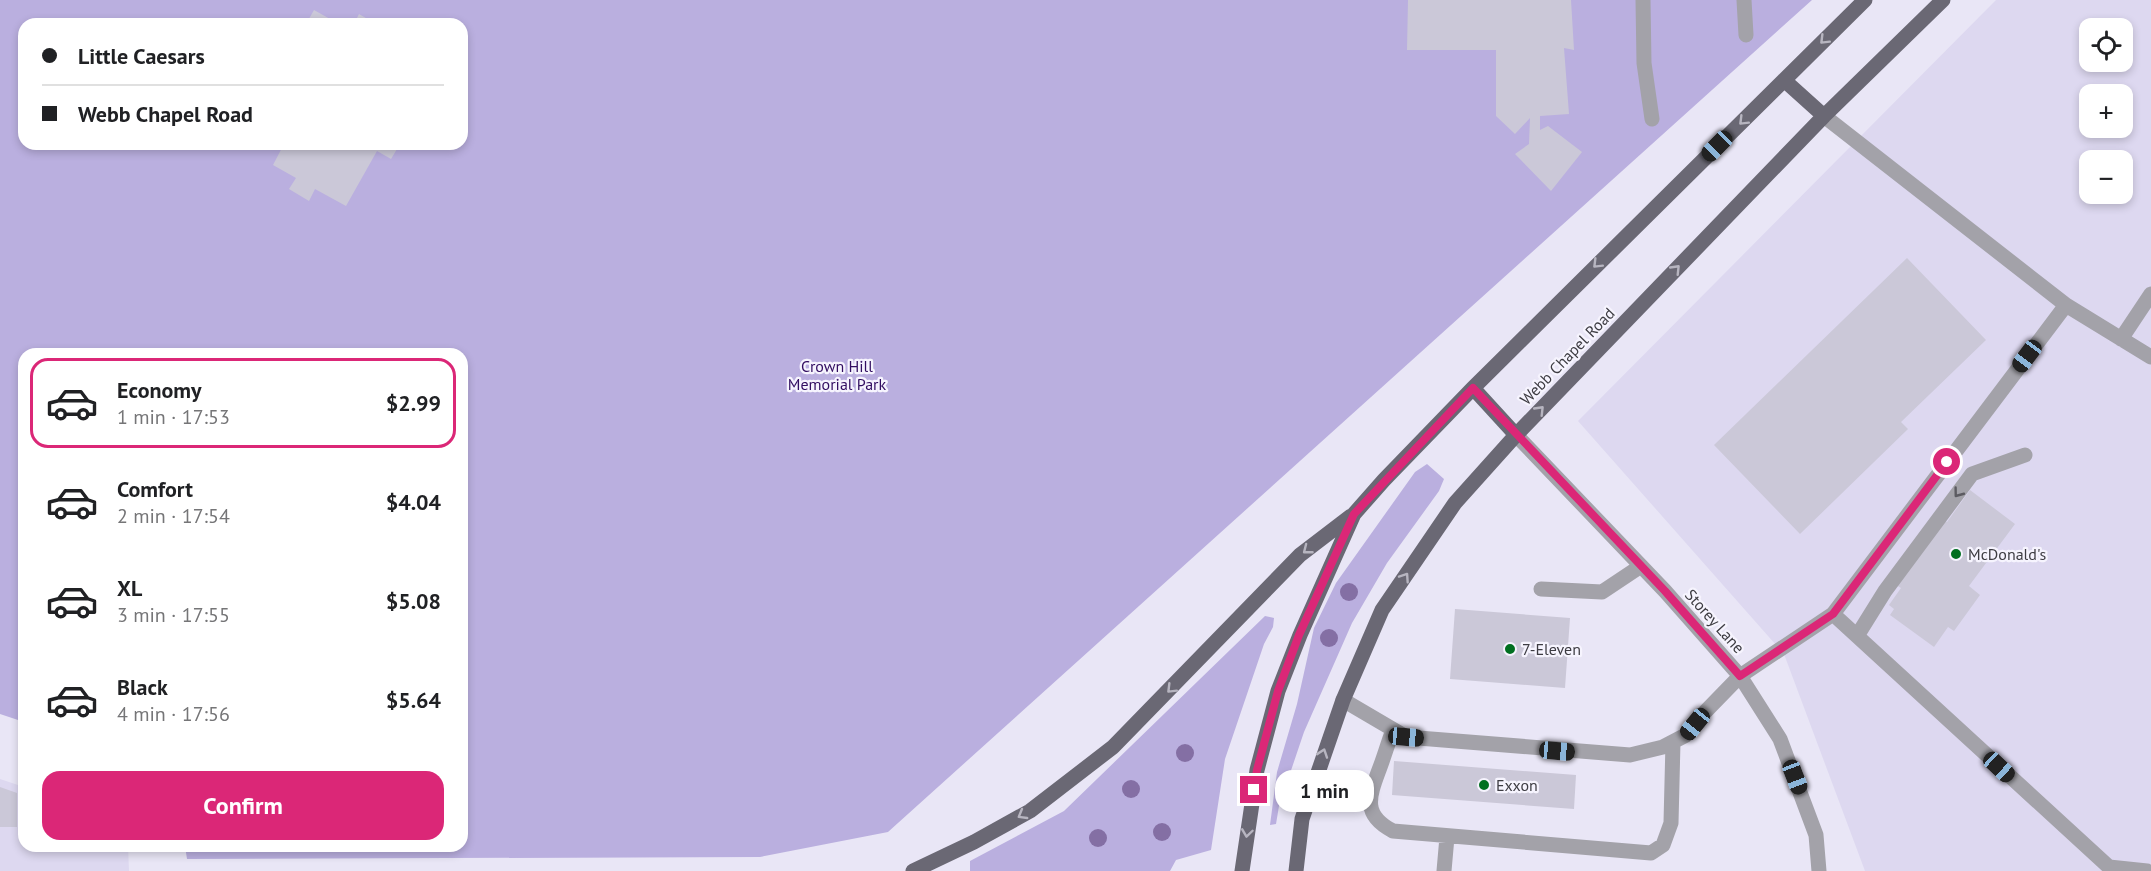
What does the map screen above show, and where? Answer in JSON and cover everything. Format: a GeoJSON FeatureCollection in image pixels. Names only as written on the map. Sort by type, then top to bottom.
{"type":"FeatureCollection","features":[{"type":"Feature","properties":{"kind":"main road"},"geometry":{"type":"LineString","coordinates":[[913,871],[974,842],[1030,811],[1113,747],[1300,555],[1354,514],[1473,388],[1865,0]]}},
{"type":"Feature","properties":{"kind":"main road","name":"Webb Chapel Road"},"geometry":{"type":"LineString","coordinates":[[1296,871],[1302,819],[1342,700],[1382,610],[1455,503],[1516,435],[1824,116],[1943,0]]}},
{"type":"Feature","properties":{"kind":"main road"},"geometry":{"type":"LineString","coordinates":[[1784,80],[1824,116]]}},
{"type":"Feature","properties":{"kind":"main road"},"geometry":{"type":"LineString","coordinates":[[1473,388],[1516,435]]}},
{"type":"Feature","properties":{"kind":"main road"},"geometry":{"type":"LineString","coordinates":[[1242,871],[1257,770],[1278,691],[1299,635],[1354,514]]}},
{"type":"Feature","properties":{"kind":"street"},"geometry":{"type":"LineString","coordinates":[[1643,0],[1644,63],[1652,119]]}},
{"type":"Feature","properties":{"kind":"street"},"geometry":{"type":"LineString","coordinates":[[1744,0],[1746,35]]}},
{"type":"Feature","properties":{"kind":"street"},"geometry":{"type":"LineString","coordinates":[[1824,116],[2066,305],[2151,357]]}},
{"type":"Feature","properties":{"kind":"street"},"geometry":{"type":"LineString","coordinates":[[2121,339],[2151,294]]}},
{"type":"Feature","properties":{"kind":"street"},"geometry":{"type":"LineString","coordinates":[[1342,700],[1406,737],[1630,756],[1663,747],[1686,735],[1704,712],[1740,676],[1833,614],[2066,305]]}},
{"type":"Feature","properties":{"kind":"street","name":"Storey Lane"},"geometry":{"type":"LineString","coordinates":[[1516,435],[1641,566],[1740,676],[1780,739],[1816,835],[1819,871]]}},
{"type":"Feature","properties":{"kind":"street"},"geometry":{"type":"LineString","coordinates":[[1857,636],[1885,591],[1972,474],[2025,455]]}},
{"type":"Feature","properties":{"kind":"street"},"geometry":{"type":"LineString","coordinates":[[1541,589],[1602,592],[1641,566]]}},
{"type":"Feature","properties":{"kind":"street"},"geometry":{"type":"LineString","coordinates":[[1833,614],[2109,867],[2147,871]]}},
{"type":"Feature","properties":{"kind":"street"},"geometry":{"type":"LineString","coordinates":[[1393,730],[1371,788],[1370,798],[1372,809],[1384,826],[1393,831],[1651,853],[1662,845],[1671,824],[1673,741]]}},
{"type":"Feature","properties":{"kind":"street"},"geometry":{"type":"LineString","coordinates":[[1444,871],[1447,837]]}},
{"type":"Feature","properties":{"kind":"shaded area"},"geometry":{"type":"Polygon","coordinates":[[[1996,0],[2151,0],[2151,871],[1865,871],[1784,654],[1578,421],[1996,0]]]}},
{"type":"Feature","properties":{"kind":"shaded area"},"geometry":{"type":"Polygon","coordinates":[[[0,779],[18,785],[18,852],[128,852],[129,871],[0,871],[0,779]]]}},
{"type":"Feature","properties":{"kind":"green space","name":"Crown Hill Memorial Park"},"geometry":{"type":"Polygon","coordinates":[[[0,0],[1812,0],[888,832],[760,857],[187,859],[186,852],[468,852],[468,348],[18,348],[18,720],[0,714],[0,0]]]}},
{"type":"Feature","properties":{"kind":"green space"},"geometry":{"type":"Polygon","coordinates":[[[1427,464],[1444,479],[1439,491],[1387,563],[1352,623],[1304,732],[1279,806],[1276,824],[1270,825],[1277,772],[1297,704],[1314,628],[1336,583],[1415,472],[1427,464]]]}},
{"type":"Feature","properties":{"kind":"green space"},"geometry":{"type":"Polygon","coordinates":[[[1265,616],[1274,618],[1273,627],[1264,644],[1225,759],[1211,850],[1176,860],[1170,871],[970,871],[970,861],[1064,811],[1265,616]]]}},
{"type":"Feature","properties":{"kind":"building"},"geometry":{"type":"Polygon","coordinates":[[[1408,0],[1571,0],[1574,50],[1564,48],[1569,114],[1540,116],[1540,130],[1548,126],[1582,152],[1551,191],[1515,154],[1529,144],[1530,118],[1515,134],[1496,116],[1496,50],[1407,50],[1408,0]]]}},
{"type":"Feature","properties":{"kind":"building"},"geometry":{"type":"Polygon","coordinates":[[[314,10],[328,18],[309,18],[314,10]]]}},
{"type":"Feature","properties":{"kind":"building"},"geometry":{"type":"Polygon","coordinates":[[[281,150],[396,150],[391,159],[377,151],[346,206],[315,189],[309,201],[289,189],[296,178],[273,165],[281,150]]]}},
{"type":"Feature","properties":{"kind":"building"},"geometry":{"type":"Polygon","coordinates":[[[1907,258],[1986,340],[1901,422],[1908,429],[1800,534],[1714,445],[1907,258]]]}},
{"type":"Feature","properties":{"kind":"building","name":"McDonald's"},"geometry":{"type":"Polygon","coordinates":[[[1970,490],[2015,524],[1969,586],[1980,595],[1954,631],[1948,627],[1934,647],[1890,615],[1894,609],[1889,605],[1901,588],[1896,585],[1944,520],[1947,522],[1970,490]]]}},
{"type":"Feature","properties":{"kind":"building","name":"7-Eleven"},"geometry":{"type":"Polygon","coordinates":[[[1455,609],[1570,618],[1565,688],[1450,679],[1455,609]]]}},
{"type":"Feature","properties":{"kind":"building","name":"Exxon"},"geometry":{"type":"Polygon","coordinates":[[[1394,761],[1576,775],[1574,809],[1392,795],[1394,761]]]}},
{"type":"Feature","properties":{"kind":"building"},"geometry":{"type":"Polygon","coordinates":[[[0,787],[17,793],[17,827],[0,827],[0,787]]]}},
{"type":"Feature","properties":{"kind":"place","name":"McDonald's"},"geometry":{"type":"Point","coordinates":[1956,554]}},
{"type":"Feature","properties":{"kind":"place","name":"7-Eleven"},"geometry":{"type":"Point","coordinates":[1510,649]}},
{"type":"Feature","properties":{"kind":"place","name":"Exxon"},"geometry":{"type":"Point","coordinates":[1484,785]}},
{"type":"Feature","properties":{"kind":"route"},"geometry":{"type":"LineString","coordinates":[[1254,790],[1278,691],[1299,635],[1354,514],[1473,388],[1665,591],[1740,676],[1833,614],[1947,462]]}}]}
